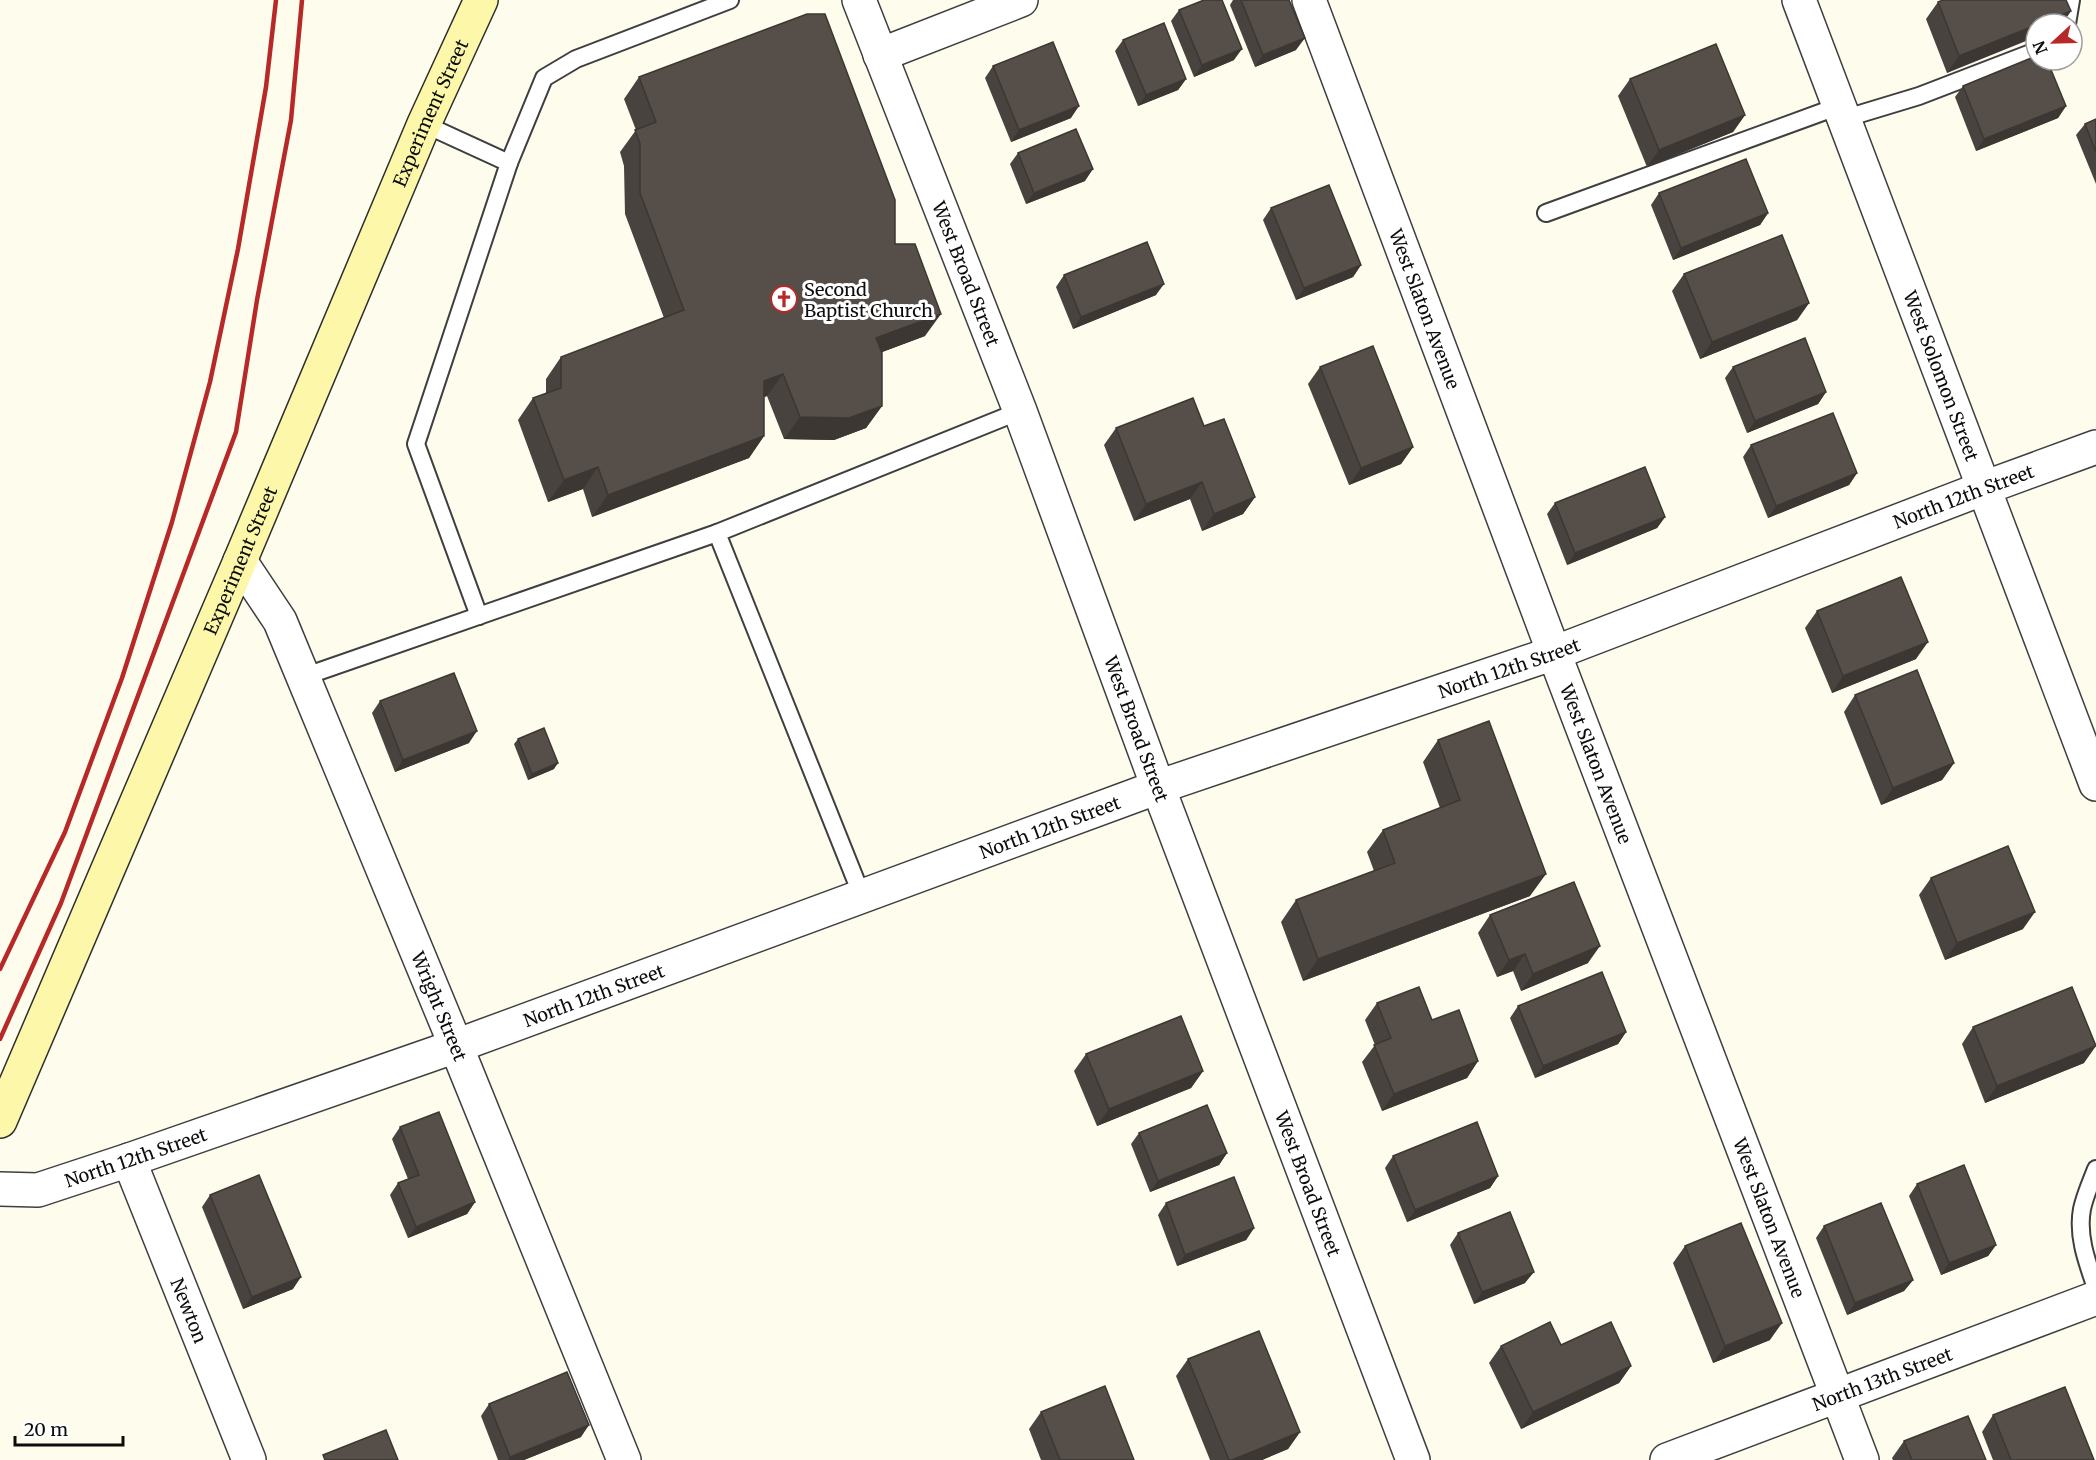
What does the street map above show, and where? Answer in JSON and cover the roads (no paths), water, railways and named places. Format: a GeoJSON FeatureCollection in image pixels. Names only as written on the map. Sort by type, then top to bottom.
{"type":"FeatureCollection","features":[{"type":"Feature","properties":{"kind":"main road","name":"Experiment Street"},"geometry":{"type":"LineString","coordinates":[[0,1121],[424,124],[476,11]]}},
{"type":"Feature","properties":{"kind":"street"},"geometry":{"type":"LineString","coordinates":[[476,11],[495,0]]}},
{"type":"Feature","properties":{"kind":"street","name":"West Broad Street"},"geometry":{"type":"LineString","coordinates":[[859,0],[1020,411],[1158,787],[1413,1460]]}},
{"type":"Feature","properties":{"kind":"street"},"geometry":{"type":"LineString","coordinates":[[880,55],[1021,0]]}},
{"type":"Feature","properties":{"kind":"street","name":"West Slaton Avenue"},"geometry":{"type":"LineString","coordinates":[[1309,0],[1554,653],[1862,1460]]}},
{"type":"Feature","properties":{"kind":"street","name":"West Solomon Street"},"geometry":{"type":"LineString","coordinates":[[1799,0],[2096,784]]}},
{"type":"Feature","properties":{"kind":"street","name":"North 12th Street"},"geometry":{"type":"LineString","coordinates":[[0,1189],[38,1190],[456,1046],[1158,787],[1554,653],[2096,447]]}},
{"type":"Feature","properties":{"kind":"street","name":"Wright Street"},"geometry":{"type":"LineString","coordinates":[[240,561],[280,621],[624,1460]]}},
{"type":"Feature","properties":{"kind":"street","name":"Newton"},"geometry":{"type":"LineString","coordinates":[[129,1160],[249,1460]]}},
{"type":"Feature","properties":{"kind":"street","name":"North 13th Street"},"geometry":{"type":"LineString","coordinates":[[1667,1460],[2096,1298]]}},
{"type":"Feature","properties":{"kind":"lane"},"geometry":{"type":"LineString","coordinates":[[479,616],[416,444],[508,163],[544,78],[576,59],[730,0]]}},
{"type":"Feature","properties":{"kind":"lane"},"geometry":{"type":"LineString","coordinates":[[1546,213],[1841,112],[1919,96],[2024,56]]}},
{"type":"Feature","properties":{"kind":"lane"},"geometry":{"type":"LineString","coordinates":[[424,124],[508,163]]}},
{"type":"Feature","properties":{"kind":"lane"},"geometry":{"type":"LineString","coordinates":[[303,678],[717,533],[1020,411]]}},
{"type":"Feature","properties":{"kind":"lane"},"geometry":{"type":"LineString","coordinates":[[717,533],[862,896]]}},
{"type":"Feature","properties":{"kind":"lane"},"geometry":{"type":"LineString","coordinates":[[2096,1168],[2082,1208],[2081,1229],[2085,1257],[2096,1287]]}},
{"type":"Feature","properties":{"kind":"railway"},"geometry":{"type":"LineString","coordinates":[[0,969],[65,832],[122,678],[172,522],[210,382],[238,249],[266,87],[276,0]]}},
{"type":"Feature","properties":{"kind":"railway"},"geometry":{"type":"LineString","coordinates":[[0,1039],[61,903],[236,432],[257,300],[291,120],[302,0]]}},
{"type":"Feature","properties":{"kind":"place","name":"Second Baptist Church"},"geometry":{"type":"Point","coordinates":[784,299]}}]}
